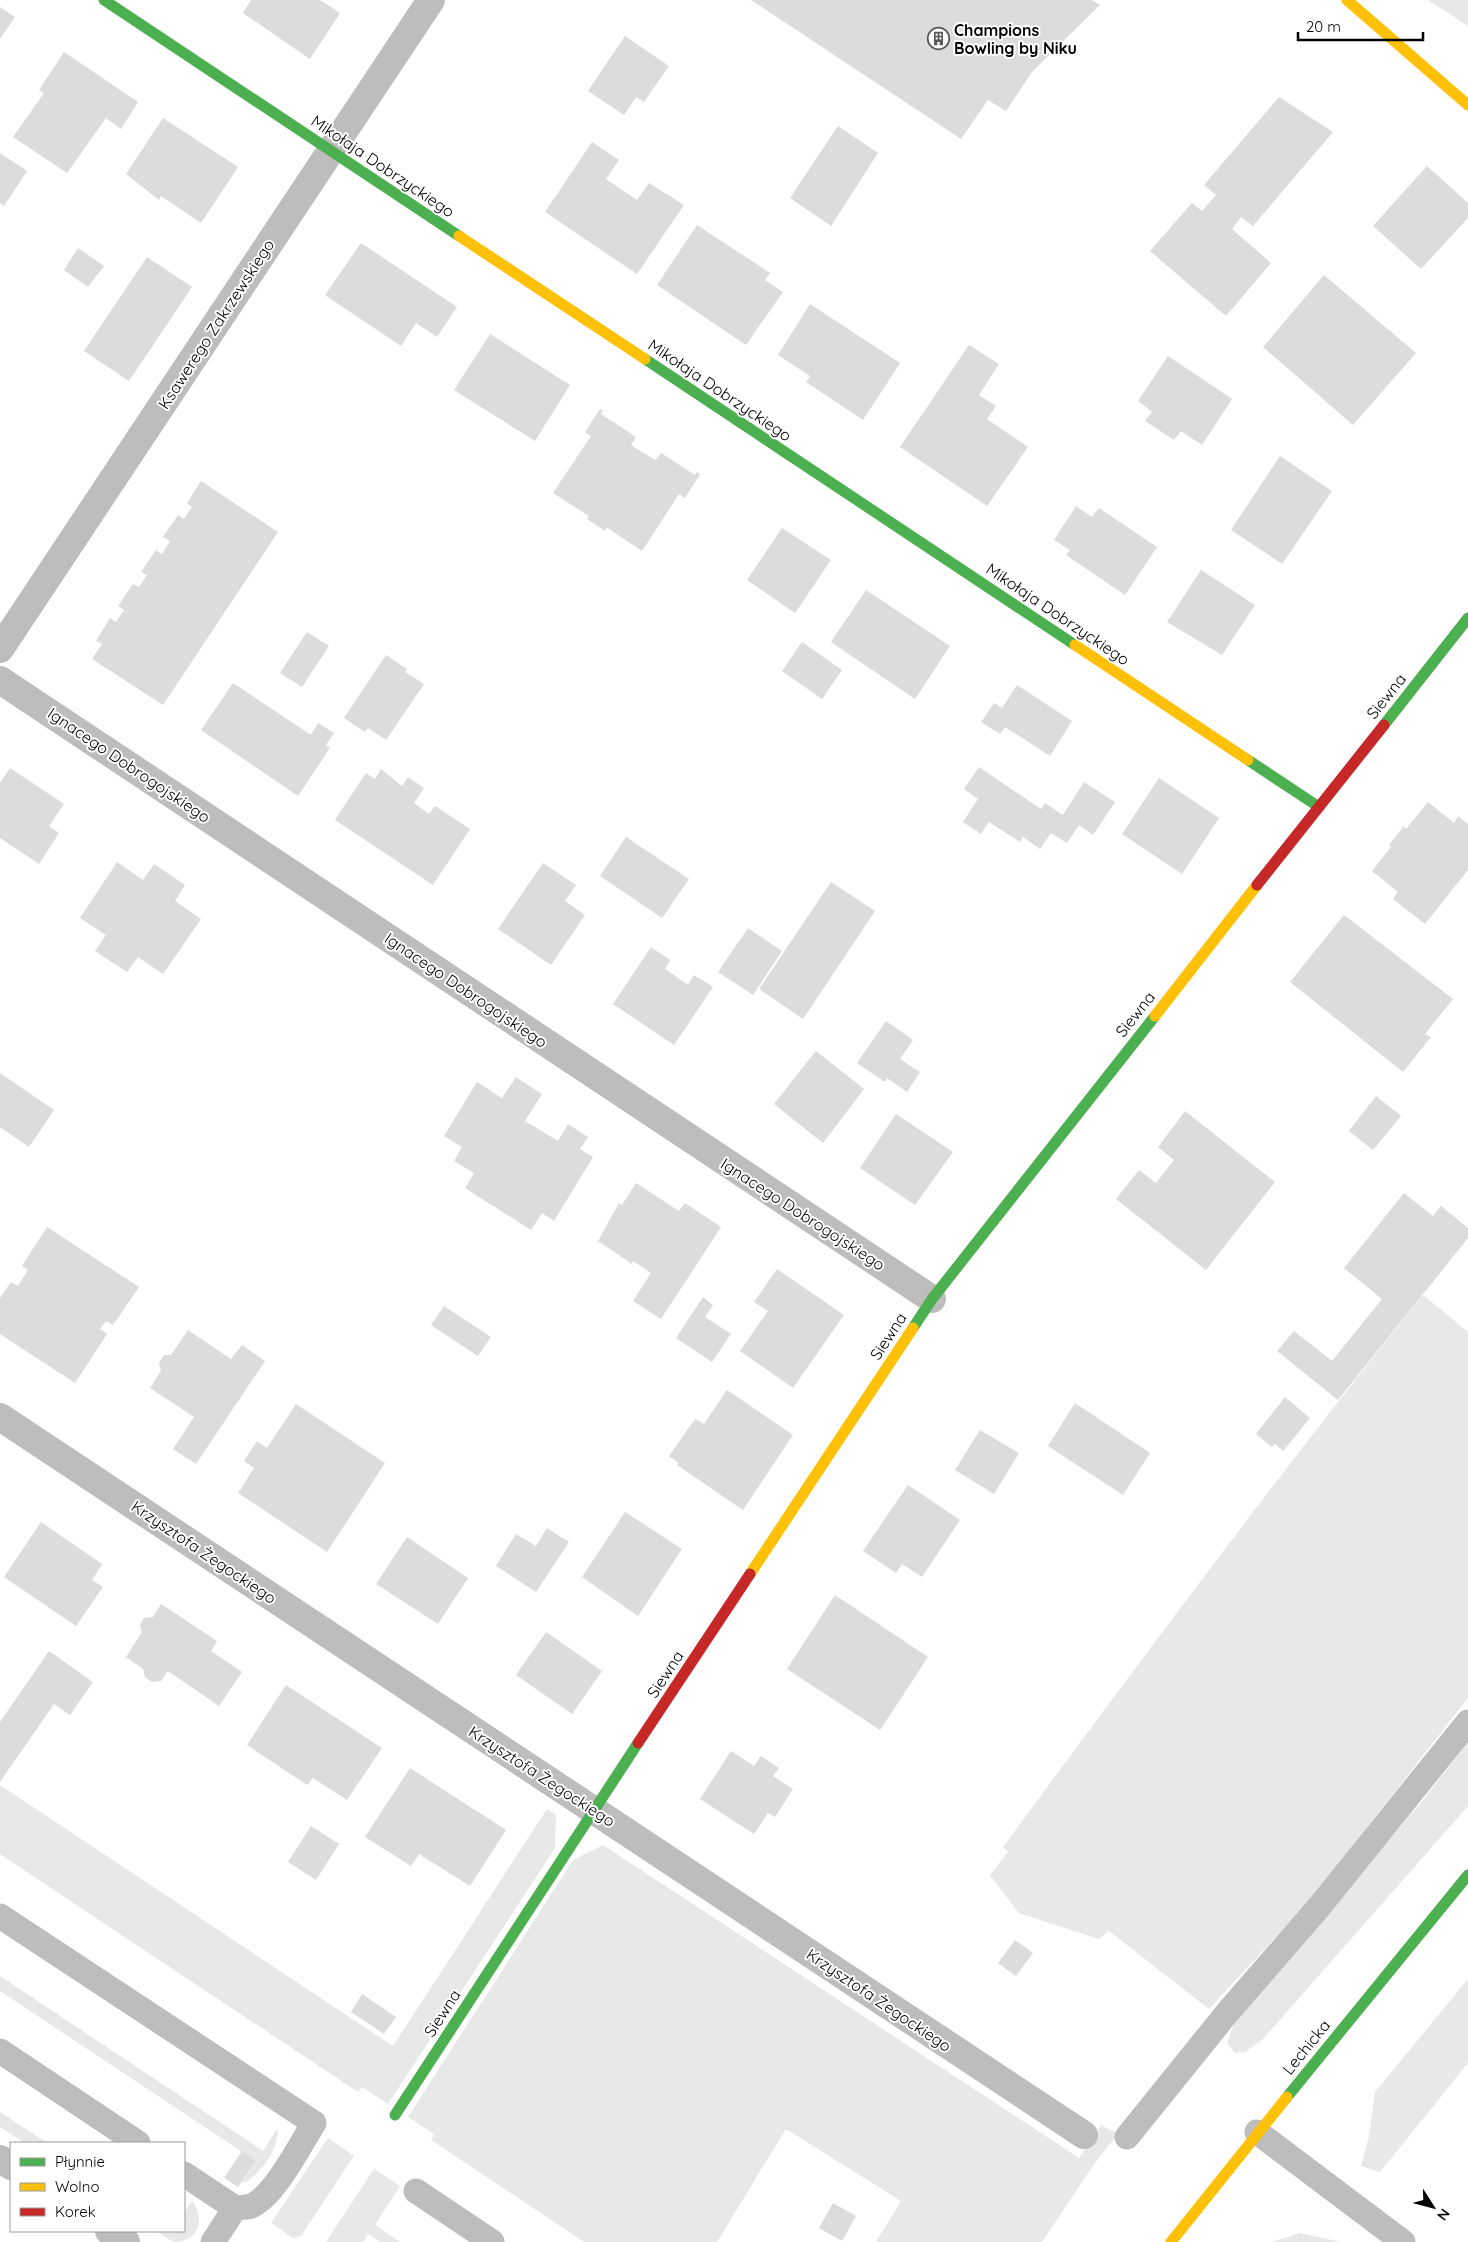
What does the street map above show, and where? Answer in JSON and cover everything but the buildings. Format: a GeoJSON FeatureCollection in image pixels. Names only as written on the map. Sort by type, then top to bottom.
{"type":"FeatureCollection","features":[{"type":"Feature","properties":{"kind":"street","name":"Mikołaja Dobrzyckiego"},"geometry":{"type":"LineString","coordinates":[[104,0],[1319,807]]}},
{"type":"Feature","properties":{"kind":"street","name":"Ksawerego Zakrzewskiego"},"geometry":{"type":"LineString","coordinates":[[0,649],[431,0]]}},
{"type":"Feature","properties":{"kind":"street"},"geometry":{"type":"LineString","coordinates":[[1347,0],[1468,105]]}},
{"type":"Feature","properties":{"kind":"street","name":"Siewna"},"geometry":{"type":"LineString","coordinates":[[395,2115],[932,1299],[1468,618]]}},
{"type":"Feature","properties":{"kind":"street","name":"Ignacego Dobrogojskiego"},"geometry":{"type":"LineString","coordinates":[[0,680],[932,1299]]}},
{"type":"Feature","properties":{"kind":"street","name":"Krzysztofa Żegockiego"},"geometry":{"type":"LineString","coordinates":[[0,1417],[1084,2135]]}},
{"type":"Feature","properties":{"kind":"street","name":"Lechicka"},"geometry":{"type":"LineString","coordinates":[[1171,2242],[1257,2132],[1468,1875]]}},
{"type":"Feature","properties":{"kind":"street"},"geometry":{"type":"LineString","coordinates":[[111,2232],[126,2242]]}},
{"type":"Feature","properties":{"kind":"lane"},"geometry":{"type":"LineString","coordinates":[[1127,2137],[1228,2013],[1319,1907],[1468,1722]]}},
{"type":"Feature","properties":{"kind":"lane"},"geometry":{"type":"LineString","coordinates":[[0,1916],[314,2124],[274,2184],[262,2198],[250,2206],[235,2208],[185,2175]]}},
{"type":"Feature","properties":{"kind":"lane"},"geometry":{"type":"LineString","coordinates":[[0,2051],[136,2142]]}},
{"type":"Feature","properties":{"kind":"lane"},"geometry":{"type":"LineString","coordinates":[[1257,2132],[1403,2242]]}},
{"type":"Feature","properties":{"kind":"lane"},"geometry":{"type":"LineString","coordinates":[[416,2192],[492,2242]]}},
{"type":"Feature","properties":{"kind":"lane"},"geometry":{"type":"LineString","coordinates":[[213,2242],[235,2208]]}},
{"type":"Feature","properties":{"kind":"shaded area"},"geometry":{"type":"Polygon","coordinates":[[[1428,0],[1468,0],[1468,26],[1428,0]]]}},
{"type":"Feature","properties":{"kind":"shaded area"},"geometry":{"type":"Polygon","coordinates":[[[1423,1295],[1468,1332],[1468,1698],[1310,1900],[1209,2009],[1109,1931],[1099,1939],[1019,1913],[990,1875],[1008,1852],[1003,1847],[1158,1638],[1315,1431],[1423,1295]]]}},
{"type":"Feature","properties":{"kind":"shaded area"},"geometry":{"type":"Polygon","coordinates":[[[1468,1742],[1468,1806],[1263,2039],[1245,2052],[1235,2053],[1227,2043],[1236,2018],[1424,1799],[1468,1742]]]}},
{"type":"Feature","properties":{"kind":"shaded area"},"geometry":{"type":"Polygon","coordinates":[[[0,1785],[393,2046],[547,1809],[556,1815],[555,1848],[388,2104],[362,2087],[358,2092],[0,1854],[0,1785]]]}},
{"type":"Feature","properties":{"kind":"shaded area"},"geometry":{"type":"Polygon","coordinates":[[[603,1845],[1079,2158],[1101,2125],[1118,2134],[1094,2164],[1042,2242],[876,2242],[901,2201],[786,2129],[717,2242],[584,2242],[431,2140],[434,2134],[408,2117],[573,1860],[603,1845]]]}},
{"type":"Feature","properties":{"kind":"shaded area"},"geometry":{"type":"Polygon","coordinates":[[[0,1976],[263,2151],[277,2129],[275,2144],[267,2161],[248,2181],[241,2184],[256,2161],[0,1991],[0,1976]]]}},
{"type":"Feature","properties":{"kind":"shaded area"},"geometry":{"type":"Polygon","coordinates":[[[1468,1979],[1468,2063],[1380,2172],[1361,2166],[1369,2137],[1375,2092],[1468,1979]]]}},
{"type":"Feature","properties":{"kind":"shaded area"},"geometry":{"type":"Polygon","coordinates":[[[0,2112],[45,2142],[23,2142],[0,2127],[0,2112]]]}},
{"type":"Feature","properties":{"kind":"shaded area"},"geometry":{"type":"Polygon","coordinates":[[[328,2138],[354,2156],[301,2236],[293,2238],[271,2223],[328,2138]]]}},
{"type":"Feature","properties":{"kind":"shaded area"},"geometry":{"type":"Polygon","coordinates":[[[374,2169],[400,2186],[375,2225],[400,2242],[380,2242],[368,2234],[363,2242],[326,2242],[374,2169]]]}},
{"type":"Feature","properties":{"kind":"shaded area"},"geometry":{"type":"Polygon","coordinates":[[[192,2201],[196,2207],[199,2221],[195,2233],[190,2238],[174,2242],[158,2232],[185,2232],[185,2212],[192,2201]]]}},
{"type":"Feature","properties":{"kind":"shaded area"},"geometry":{"type":"Polygon","coordinates":[[[1299,2233],[1341,2242],[1272,2242],[1299,2233]]]}},
{"type":"Feature","properties":{"kind":"traffic: fast"},"geometry":{"type":"LineString","coordinates":[[104,0],[459,236]]}},
{"type":"Feature","properties":{"kind":"traffic: fast"},"geometry":{"type":"LineString","coordinates":[[645,359],[1075,645]]}},
{"type":"Feature","properties":{"kind":"traffic: fast"},"geometry":{"type":"LineString","coordinates":[[1384,725],[1468,618]]}},
{"type":"Feature","properties":{"kind":"traffic: fast"},"geometry":{"type":"LineString","coordinates":[[1248,760],[1319,807]]}},
{"type":"Feature","properties":{"kind":"traffic: fast"},"geometry":{"type":"LineString","coordinates":[[913,1328],[932,1299],[1155,1016]]}},
{"type":"Feature","properties":{"kind":"traffic: fast"},"geometry":{"type":"LineString","coordinates":[[395,2115],[638,1743]]}},
{"type":"Feature","properties":{"kind":"traffic: fast"},"geometry":{"type":"LineString","coordinates":[[1287,2097],[1468,1875]]}},
{"type":"Feature","properties":{"kind":"traffic: slow"},"geometry":{"type":"LineString","coordinates":[[1347,0],[1468,105]]}},
{"type":"Feature","properties":{"kind":"traffic: slow"},"geometry":{"type":"LineString","coordinates":[[459,236],[645,359]]}},
{"type":"Feature","properties":{"kind":"traffic: slow"},"geometry":{"type":"LineString","coordinates":[[1075,645],[1248,760]]}},
{"type":"Feature","properties":{"kind":"traffic: slow"},"geometry":{"type":"LineString","coordinates":[[1155,1016],[1257,885]]}},
{"type":"Feature","properties":{"kind":"traffic: slow"},"geometry":{"type":"LineString","coordinates":[[750,1574],[913,1328]]}},
{"type":"Feature","properties":{"kind":"traffic: slow"},"geometry":{"type":"LineString","coordinates":[[1171,2242],[1287,2097]]}},
{"type":"Feature","properties":{"kind":"traffic: jam"},"geometry":{"type":"LineString","coordinates":[[1257,885],[1384,725]]}},
{"type":"Feature","properties":{"kind":"traffic: jam"},"geometry":{"type":"LineString","coordinates":[[638,1743],[750,1574]]}},
{"type":"Feature","properties":{"kind":"place","name":"Champions Bowling by Niku"},"geometry":{"type":"Point","coordinates":[938,39]}}]}
